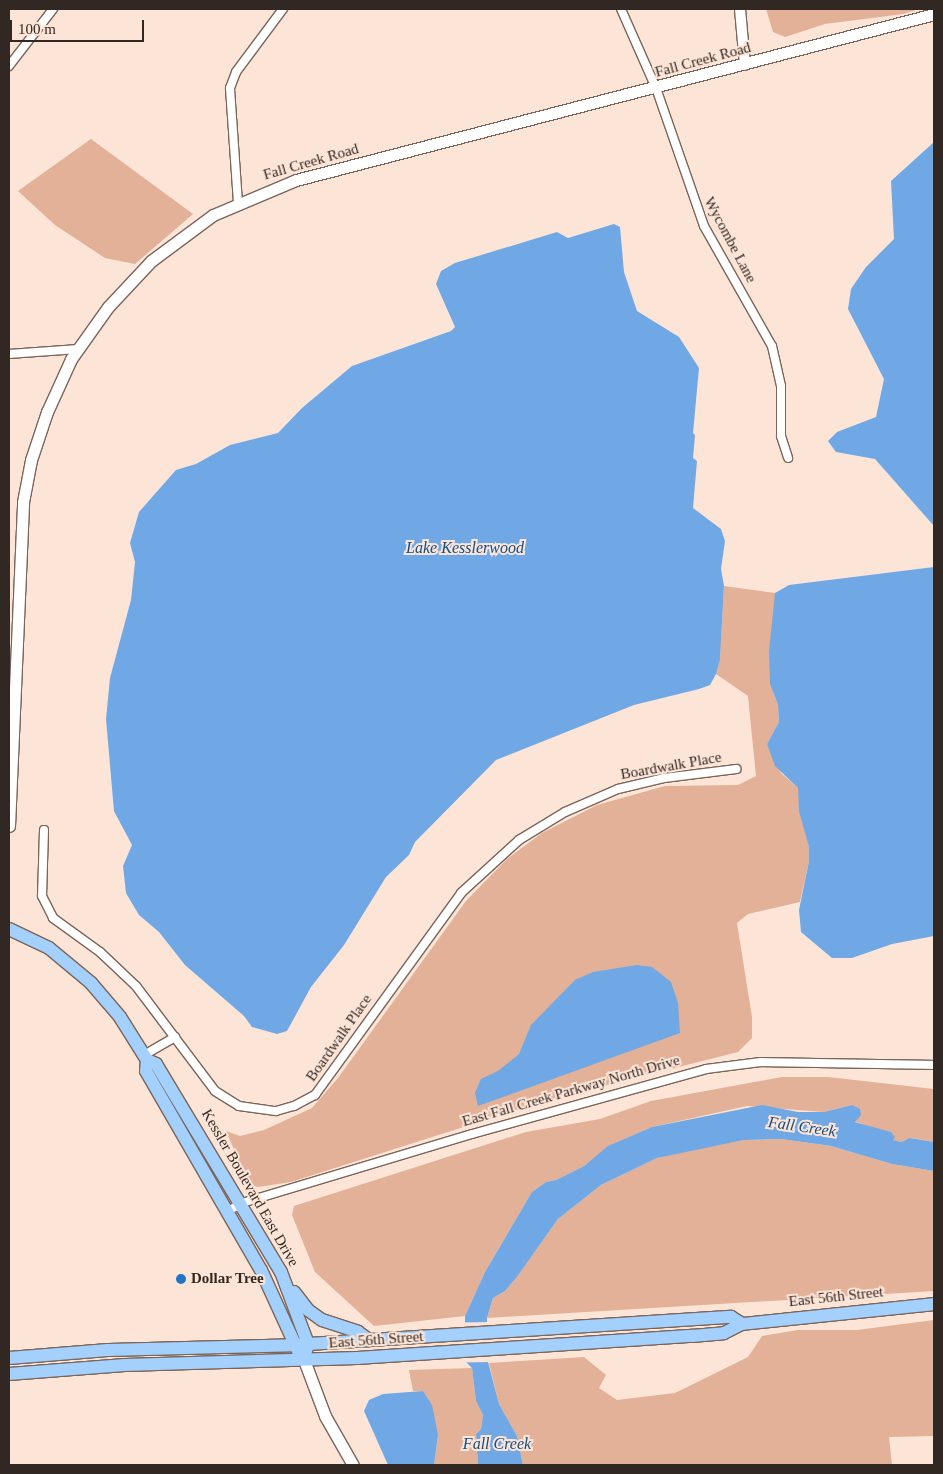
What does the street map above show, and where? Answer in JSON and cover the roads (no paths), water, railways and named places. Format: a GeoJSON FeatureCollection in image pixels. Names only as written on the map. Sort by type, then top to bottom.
{"type":"FeatureCollection","features":[{"type":"Feature","properties":{"kind":"main road","name":"Fall Creek Road"},"geometry":{"type":"LineString","coordinates":[[9,826],[14,590],[23,502],[31,460],[54,392],[78,349],[108,307],[151,261],[192,229],[238,203],[296,180],[745,65],[934,14]]}},
{"type":"Feature","properties":{"kind":"main road","name":"Kessler Boulevard East Drive"},"geometry":{"type":"LineString","coordinates":[[9,929],[44,945],[91,983],[120,1017],[146,1057],[156,1064],[242,1203],[288,1286],[308,1344]]}},
{"type":"Feature","properties":{"kind":"main road","name":"Kessler Boulevard East Drive"},"geometry":{"type":"LineString","coordinates":[[146,1057],[146,1070],[267,1281],[293,1345],[304,1360]]}},
{"type":"Feature","properties":{"kind":"main road"},"geometry":{"type":"LineString","coordinates":[[288,1286],[317,1317],[335,1327],[358,1332],[369,1340]]}},
{"type":"Feature","properties":{"kind":"main road","name":"East 56th Street"},"geometry":{"type":"LineString","coordinates":[[9,1374],[117,1366],[304,1360],[434,1353],[724,1334],[742,1324],[934,1304]]}},
{"type":"Feature","properties":{"kind":"main road","name":"East 56th Street"},"geometry":{"type":"LineString","coordinates":[[9,1358],[108,1350],[293,1345],[731,1317],[742,1324]]}},
{"type":"Feature","properties":{"kind":"main road"},"geometry":{"type":"LineString","coordinates":[[308,1344],[304,1360],[325,1416],[353,1465]]}},
{"type":"Feature","properties":{"kind":"street"},"geometry":{"type":"LineString","coordinates":[[9,66],[53,9]]}},
{"type":"Feature","properties":{"kind":"street"},"geometry":{"type":"LineString","coordinates":[[238,203],[230,88],[236,72],[283,9]]}},
{"type":"Feature","properties":{"kind":"street","name":"Wycombe Lane"},"geometry":{"type":"LineString","coordinates":[[621,9],[656,88],[704,226],[772,346],[782,386],[781,436],[788,458]]}},
{"type":"Feature","properties":{"kind":"street"},"geometry":{"type":"LineString","coordinates":[[740,9],[745,65]]}},
{"type":"Feature","properties":{"kind":"street"},"geometry":{"type":"LineString","coordinates":[[9,354],[78,349]]}},
{"type":"Feature","properties":{"kind":"street","name":"Boardwalk Place"},"geometry":{"type":"LineString","coordinates":[[44,830],[42,892],[48,912],[125,974],[175,1037],[203,1079],[224,1099],[259,1111],[276,1111],[299,1104],[321,1088],[428,936],[461,893],[500,855],[558,816],[618,789],[664,778],[736,769]]}},
{"type":"Feature","properties":{"kind":"street"},"geometry":{"type":"LineString","coordinates":[[146,1057],[175,1037]]}},
{"type":"Feature","properties":{"kind":"street","name":"East Fall Creek Parkway North Drive"},"geometry":{"type":"LineString","coordinates":[[228,1211],[242,1203],[515,1121],[706,1070],[761,1062],[934,1065]]}},
{"type":"Feature","properties":{"kind":"water"},"geometry":{"type":"Polygon","coordinates":[[[934,142],[934,526],[875,459],[836,452],[828,441],[837,432],[876,417],[884,379],[848,309],[851,289],[866,267],[894,239],[891,181],[934,142]]]}},
{"type":"Feature","properties":{"kind":"water","name":"Lake Kesslerwood"},"geometry":{"type":"Polygon","coordinates":[[[614,224],[620,227],[624,272],[637,311],[679,337],[699,368],[693,433],[695,435],[693,458],[697,461],[693,508],[721,529],[725,541],[721,569],[724,586],[720,660],[716,674],[710,685],[634,705],[496,760],[415,842],[409,855],[386,877],[344,945],[311,987],[287,1031],[277,1034],[252,1027],[244,1016],[185,965],[159,932],[139,915],[126,893],[123,866],[132,845],[114,811],[106,719],[110,678],[131,600],[135,562],[130,543],[139,512],[176,470],[196,464],[230,445],[278,433],[302,408],[352,366],[451,331],[455,327],[436,284],[441,271],[455,263],[557,232],[568,238],[614,224]]]}},
{"type":"Feature","properties":{"kind":"water"},"geometry":{"type":"Polygon","coordinates":[[[934,567],[934,936],[892,944],[852,958],[832,958],[801,932],[799,910],[809,861],[809,847],[799,811],[798,788],[775,766],[767,744],[779,722],[778,705],[770,684],[769,651],[775,593],[789,585],[934,567]]]}},
{"type":"Feature","properties":{"kind":"water"},"geometry":{"type":"Polygon","coordinates":[[[637,965],[652,967],[671,982],[678,1003],[680,1033],[478,1106],[475,1093],[481,1079],[498,1071],[519,1054],[531,1025],[575,980],[593,972],[637,965]]]}},
{"type":"Feature","properties":{"kind":"water","name":"Fall Creek"},"geometry":{"type":"Polygon","coordinates":[[[762,1105],[798,1112],[824,1112],[852,1105],[860,1109],[861,1115],[855,1122],[891,1132],[895,1137],[893,1140],[901,1142],[910,1138],[934,1142],[934,1171],[892,1164],[831,1146],[781,1139],[744,1140],[657,1158],[601,1185],[558,1219],[517,1277],[505,1291],[493,1298],[487,1318],[487,1358],[499,1404],[517,1436],[523,1465],[478,1465],[476,1434],[481,1429],[483,1415],[476,1401],[472,1368],[465,1361],[465,1316],[485,1272],[532,1192],[546,1182],[556,1180],[584,1166],[608,1146],[652,1127],[762,1105]]]}},
{"type":"Feature","properties":{"kind":"water"},"geometry":{"type":"Polygon","coordinates":[[[423,1391],[432,1405],[438,1435],[434,1465],[388,1465],[364,1411],[369,1400],[383,1394],[423,1391]]]}},
{"type":"Feature","properties":{"kind":"place","name":"Dollar Tree"},"geometry":{"type":"Point","coordinates":[181,1279]}}]}
